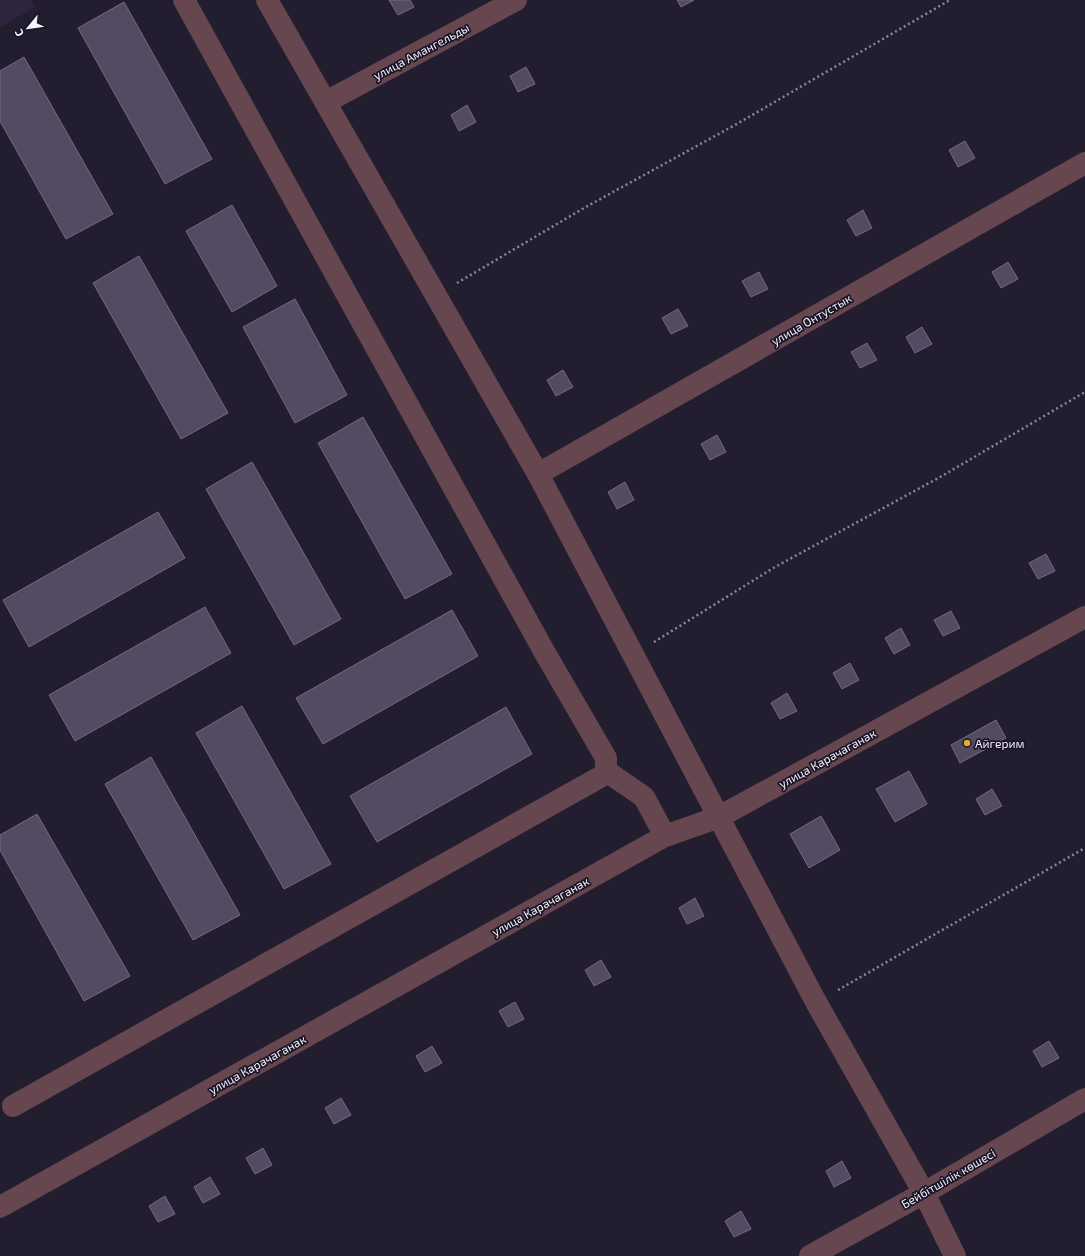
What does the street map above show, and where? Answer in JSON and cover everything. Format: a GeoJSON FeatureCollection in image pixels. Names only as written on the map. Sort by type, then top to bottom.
{"type":"FeatureCollection","features":[{"type":"Feature","properties":{"kind":"street"},"geometry":{"type":"LineString","coordinates":[[184,0],[545,653],[606,758],[606,771]]}},
{"type":"Feature","properties":{"kind":"street"},"geometry":{"type":"LineString","coordinates":[[267,0],[538,474],[816,1002],[924,1193],[955,1256]]}},
{"type":"Feature","properties":{"kind":"street","name":"улица Амангельды"},"geometry":{"type":"LineString","coordinates":[[326,102],[516,0]]}},
{"type":"Feature","properties":{"kind":"street","name":"улица Онтустык"},"geometry":{"type":"LineString","coordinates":[[538,474],[1085,164]]}},
{"type":"Feature","properties":{"kind":"street","name":"улица Карачаганак"},"geometry":{"type":"LineString","coordinates":[[0,1207],[666,836],[719,817],[1085,617]]}},
{"type":"Feature","properties":{"kind":"street"},"geometry":{"type":"LineString","coordinates":[[606,771],[644,797],[666,836]]}},
{"type":"Feature","properties":{"kind":"street"},"geometry":{"type":"LineString","coordinates":[[13,1106],[595,780],[606,771]]}},
{"type":"Feature","properties":{"kind":"street","name":"Бейбітшілік көшесі"},"geometry":{"type":"LineString","coordinates":[[810,1256],[924,1193],[1085,1099]]}},
{"type":"Feature","properties":{"kind":"path"},"geometry":{"type":"LineString","coordinates":[[436,296],[584,208],[755,113],[950,0]]}},
{"type":"Feature","properties":{"kind":"path"},"geometry":{"type":"LineString","coordinates":[[633,655],[775,567],[942,476],[1085,392]]}},
{"type":"Feature","properties":{"kind":"path"},"geometry":{"type":"LineString","coordinates":[[816,1002],[1085,848]]}},
{"type":"Feature","properties":{"kind":"shaded area"},"geometry":{"type":"Polygon","coordinates":[[[0,0],[31,0],[35,7],[0,27],[0,0]]]}},
{"type":"Feature","properties":{"kind":"building"},"geometry":{"type":"Polygon","coordinates":[[[389,0],[410,0],[414,7],[398,15],[389,0]]]}},
{"type":"Feature","properties":{"kind":"building"},"geometry":{"type":"Polygon","coordinates":[[[677,0],[694,0],[681,7],[677,0]]]}},
{"type":"Feature","properties":{"kind":"building"},"geometry":{"type":"Polygon","coordinates":[[[124,2],[212,159],[165,184],[78,28],[124,2]]]}},
{"type":"Feature","properties":{"kind":"building"},"geometry":{"type":"Polygon","coordinates":[[[24,57],[113,214],[66,239],[0,121],[0,71],[24,57]]]}},
{"type":"Feature","properties":{"kind":"building"},"geometry":{"type":"Polygon","coordinates":[[[526,67],[535,84],[518,92],[510,76],[526,67]]]}},
{"type":"Feature","properties":{"kind":"building"},"geometry":{"type":"Polygon","coordinates":[[[467,105],[476,122],[459,131],[451,115],[467,105]]]}},
{"type":"Feature","properties":{"kind":"building"},"geometry":{"type":"Polygon","coordinates":[[[965,141],[975,158],[958,167],[949,150],[965,141]]]}},
{"type":"Feature","properties":{"kind":"building"},"geometry":{"type":"Polygon","coordinates":[[[232,205],[277,286],[232,312],[186,231],[232,205]]]}},
{"type":"Feature","properties":{"kind":"building"},"geometry":{"type":"Polygon","coordinates":[[[863,210],[872,228],[856,236],[847,220],[863,210]]]}},
{"type":"Feature","properties":{"kind":"building"},"geometry":{"type":"Polygon","coordinates":[[[139,256],[228,413],[181,439],[93,283],[139,256]]]}},
{"type":"Feature","properties":{"kind":"building"},"geometry":{"type":"Polygon","coordinates":[[[1008,262],[1018,279],[1001,288],[992,272],[1008,262]]]}},
{"type":"Feature","properties":{"kind":"building"},"geometry":{"type":"Polygon","coordinates":[[[759,272],[768,289],[751,297],[742,281],[759,272]]]}},
{"type":"Feature","properties":{"kind":"building"},"geometry":{"type":"Polygon","coordinates":[[[295,299],[347,395],[295,423],[243,327],[295,299]]]}},
{"type":"Feature","properties":{"kind":"building"},"geometry":{"type":"Polygon","coordinates":[[[678,309],[688,326],[671,334],[662,318],[678,309]]]}},
{"type":"Feature","properties":{"kind":"building"},"geometry":{"type":"Polygon","coordinates":[[[922,327],[932,344],[915,353],[906,337],[922,327]]]}},
{"type":"Feature","properties":{"kind":"building"},"geometry":{"type":"Polygon","coordinates":[[[867,343],[877,360],[860,368],[851,352],[867,343]]]}},
{"type":"Feature","properties":{"kind":"building"},"geometry":{"type":"Polygon","coordinates":[[[563,370],[573,387],[556,396],[547,380],[563,370]]]}},
{"type":"Feature","properties":{"kind":"building"},"geometry":{"type":"Polygon","coordinates":[[[363,417],[452,574],[405,599],[318,443],[363,417]]]}},
{"type":"Feature","properties":{"kind":"building"},"geometry":{"type":"Polygon","coordinates":[[[717,435],[726,452],[710,460],[701,444],[717,435]]]}},
{"type":"Feature","properties":{"kind":"building"},"geometry":{"type":"Polygon","coordinates":[[[252,462],[341,619],[294,645],[206,489],[252,462]]]}},
{"type":"Feature","properties":{"kind":"building"},"geometry":{"type":"Polygon","coordinates":[[[625,482],[634,500],[617,509],[608,492],[625,482]]]}},
{"type":"Feature","properties":{"kind":"building"},"geometry":{"type":"Polygon","coordinates":[[[158,512],[185,558],[29,647],[3,600],[158,512]]]}},
{"type":"Feature","properties":{"kind":"building"},"geometry":{"type":"Polygon","coordinates":[[[1046,554],[1055,571],[1038,579],[1029,563],[1046,554]]]}},
{"type":"Feature","properties":{"kind":"building"},"geometry":{"type":"Polygon","coordinates":[[[205,607],[231,653],[75,741],[49,695],[205,607]]]}},
{"type":"Feature","properties":{"kind":"building"},"geometry":{"type":"Polygon","coordinates":[[[452,610],[478,656],[323,744],[296,698],[452,610]]]}},
{"type":"Feature","properties":{"kind":"building"},"geometry":{"type":"Polygon","coordinates":[[[951,611],[960,628],[943,636],[934,620],[951,611]]]}},
{"type":"Feature","properties":{"kind":"building"},"geometry":{"type":"Polygon","coordinates":[[[901,628],[910,645],[894,654],[885,638],[901,628]]]}},
{"type":"Feature","properties":{"kind":"building"},"geometry":{"type":"Polygon","coordinates":[[[850,663],[859,680],[842,689],[833,673],[850,663]]]}},
{"type":"Feature","properties":{"kind":"building"},"geometry":{"type":"Polygon","coordinates":[[[787,693],[797,711],[780,719],[771,703],[787,693]]]}},
{"type":"Feature","properties":{"kind":"building"},"geometry":{"type":"Polygon","coordinates":[[[242,706],[331,864],[284,889],[196,733],[242,706]]]}},
{"type":"Feature","properties":{"kind":"building"},"geometry":{"type":"Polygon","coordinates":[[[506,707],[532,754],[377,842],[350,796],[506,707]]]}},
{"type":"Feature","properties":{"kind":"building"},"geometry":{"type":"Polygon","coordinates":[[[996,720],[1006,738],[960,763],[951,745],[996,720]]]}},
{"type":"Feature","properties":{"kind":"building"},"geometry":{"type":"Polygon","coordinates":[[[151,757],[240,915],[193,940],[105,784],[151,757]]]}},
{"type":"Feature","properties":{"kind":"building"},"geometry":{"type":"Polygon","coordinates":[[[909,771],[927,804],[895,822],[876,789],[909,771]]]}},
{"type":"Feature","properties":{"kind":"building"},"geometry":{"type":"Polygon","coordinates":[[[992,789],[1002,806],[985,815],[976,799],[992,789]]]}},
{"type":"Feature","properties":{"kind":"building"},"geometry":{"type":"Polygon","coordinates":[[[37,814],[130,976],[84,1001],[0,850],[0,835],[37,814]]]}},
{"type":"Feature","properties":{"kind":"building"},"geometry":{"type":"Polygon","coordinates":[[[821,816],[840,850],[809,868],[790,834],[821,816]]]}},
{"type":"Feature","properties":{"kind":"building"},"geometry":{"type":"Polygon","coordinates":[[[695,898],[704,916],[687,924],[679,908],[695,898]]]}},
{"type":"Feature","properties":{"kind":"building"},"geometry":{"type":"Polygon","coordinates":[[[601,960],[611,977],[594,986],[585,970],[601,960]]]}},
{"type":"Feature","properties":{"kind":"building"},"geometry":{"type":"Polygon","coordinates":[[[515,1002],[524,1019],[508,1027],[499,1011],[515,1002]]]}},
{"type":"Feature","properties":{"kind":"building"},"geometry":{"type":"Polygon","coordinates":[[[1049,1041],[1059,1058],[1042,1067],[1033,1051],[1049,1041]]]}},
{"type":"Feature","properties":{"kind":"building"},"geometry":{"type":"Polygon","coordinates":[[[432,1046],[442,1063],[425,1072],[416,1056],[432,1046]]]}},
{"type":"Feature","properties":{"kind":"building"},"geometry":{"type":"Polygon","coordinates":[[[341,1098],[351,1115],[334,1124],[325,1108],[341,1098]]]}},
{"type":"Feature","properties":{"kind":"building"},"geometry":{"type":"Polygon","coordinates":[[[263,1148],[272,1165],[255,1174],[246,1158],[263,1148]]]}},
{"type":"Feature","properties":{"kind":"building"},"geometry":{"type":"Polygon","coordinates":[[[842,1161],[851,1178],[834,1187],[826,1171],[842,1161]]]}},
{"type":"Feature","properties":{"kind":"building"},"geometry":{"type":"Polygon","coordinates":[[[210,1177],[220,1194],[203,1203],[194,1187],[210,1177]]]}},
{"type":"Feature","properties":{"kind":"building"},"geometry":{"type":"Polygon","coordinates":[[[165,1196],[175,1214],[158,1222],[149,1206],[165,1196]]]}},
{"type":"Feature","properties":{"kind":"building"},"geometry":{"type":"Polygon","coordinates":[[[741,1211],[751,1229],[734,1237],[725,1221],[741,1211]]]}},
{"type":"Feature","properties":{"kind":"place","name":"Айгерим"},"geometry":{"type":"Point","coordinates":[967,743]}}]}
